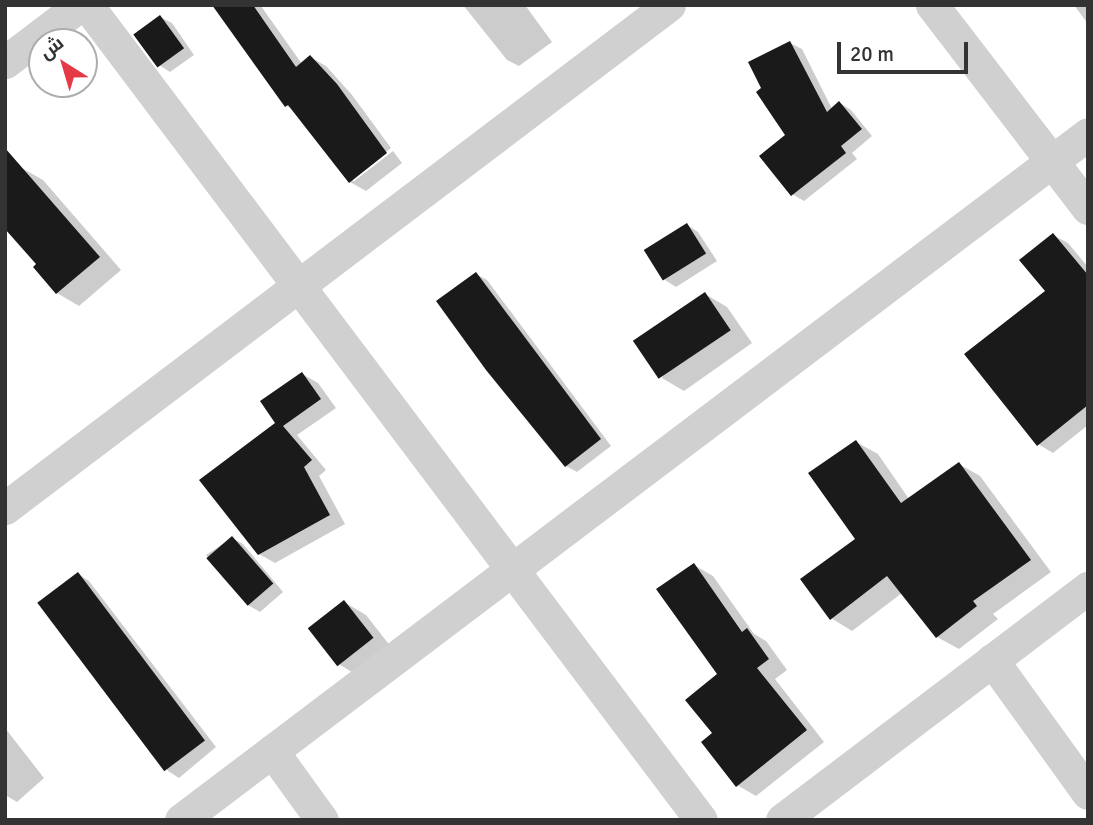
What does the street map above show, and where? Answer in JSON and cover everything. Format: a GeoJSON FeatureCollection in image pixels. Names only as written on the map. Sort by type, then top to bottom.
{"type":"FeatureCollection","features":[{"type":"Feature","properties":{"kind":"street"},"geometry":{"type":"LineString","coordinates":[[5,62],[80,5]]}},
{"type":"Feature","properties":{"kind":"street"},"geometry":{"type":"LineString","coordinates":[[87,5],[510,571],[701,820]]}},
{"type":"Feature","properties":{"kind":"street"},"geometry":{"type":"LineString","coordinates":[[5,508],[669,5]]}},
{"type":"Feature","properties":{"kind":"street"},"geometry":{"type":"LineString","coordinates":[[932,5],[1088,208]]}},
{"type":"Feature","properties":{"kind":"street"},"geometry":{"type":"LineString","coordinates":[[181,820],[1088,134]]}},
{"type":"Feature","properties":{"kind":"street"},"geometry":{"type":"LineString","coordinates":[[782,820],[1088,588]]}},
{"type":"Feature","properties":{"kind":"street"},"geometry":{"type":"LineString","coordinates":[[992,660],[1088,793]]}},
{"type":"Feature","properties":{"kind":"street"},"geometry":{"type":"LineString","coordinates":[[272,751],[322,820]]}},
{"type":"Feature","properties":{"kind":"building"},"geometry":{"type":"Polygon","coordinates":[[[212,5],[253,5],[296,67],[310,55],[337,84],[387,153],[349,183],[288,105],[285,107],[212,5]]]}},
{"type":"Feature","properties":{"kind":"building"},"geometry":{"type":"Polygon","coordinates":[[[160,15],[184,48],[157,68],[133,34],[160,15]]]}},
{"type":"Feature","properties":{"kind":"building"},"geometry":{"type":"Polygon","coordinates":[[[790,41],[827,112],[839,101],[862,129],[841,146],[846,153],[791,196],[759,156],[785,135],[756,92],[761,88],[748,62],[790,41]]]}},
{"type":"Feature","properties":{"kind":"building"},"geometry":{"type":"Polygon","coordinates":[[[5,148],[100,257],[56,294],[33,267],[36,264],[5,229],[5,148]]]}},
{"type":"Feature","properties":{"kind":"building"},"geometry":{"type":"Polygon","coordinates":[[[687,223],[706,254],[663,281],[644,250],[687,223]]]}},
{"type":"Feature","properties":{"kind":"building"},"geometry":{"type":"Polygon","coordinates":[[[1053,233],[1088,275],[1088,405],[1037,446],[964,354],[1045,291],[1019,260],[1053,233]]]}},
{"type":"Feature","properties":{"kind":"building"},"geometry":{"type":"Polygon","coordinates":[[[476,272],[601,439],[565,467],[486,370],[436,301],[476,272]]]}},
{"type":"Feature","properties":{"kind":"building"},"geometry":{"type":"Polygon","coordinates":[[[705,292],[731,330],[659,379],[633,341],[705,292]]]}},
{"type":"Feature","properties":{"kind":"building"},"geometry":{"type":"Polygon","coordinates":[[[302,372],[321,399],[283,426],[312,460],[304,467],[330,515],[258,555],[199,480],[275,423],[260,401],[302,372]]]}},
{"type":"Feature","properties":{"kind":"building"},"geometry":{"type":"Polygon","coordinates":[[[856,440],[901,503],[959,462],[1031,560],[973,601],[977,606],[936,638],[887,576],[830,620],[800,579],[855,539],[808,473],[856,440]]]}},
{"type":"Feature","properties":{"kind":"building"},"geometry":{"type":"Polygon","coordinates":[[[232,536],[273,584],[248,606],[206,558],[232,536]]]}},
{"type":"Feature","properties":{"kind":"building"},"geometry":{"type":"Polygon","coordinates":[[[694,563],[742,632],[747,628],[769,659],[757,668],[807,730],[736,787],[701,742],[712,733],[685,700],[717,674],[656,589],[694,563]]]}},
{"type":"Feature","properties":{"kind":"building"},"geometry":{"type":"Polygon","coordinates":[[[78,572],[205,741],[164,771],[37,603],[78,572]]]}},
{"type":"Feature","properties":{"kind":"building"},"geometry":{"type":"Polygon","coordinates":[[[344,600],[374,638],[337,666],[308,628],[344,600]]]}}]}
